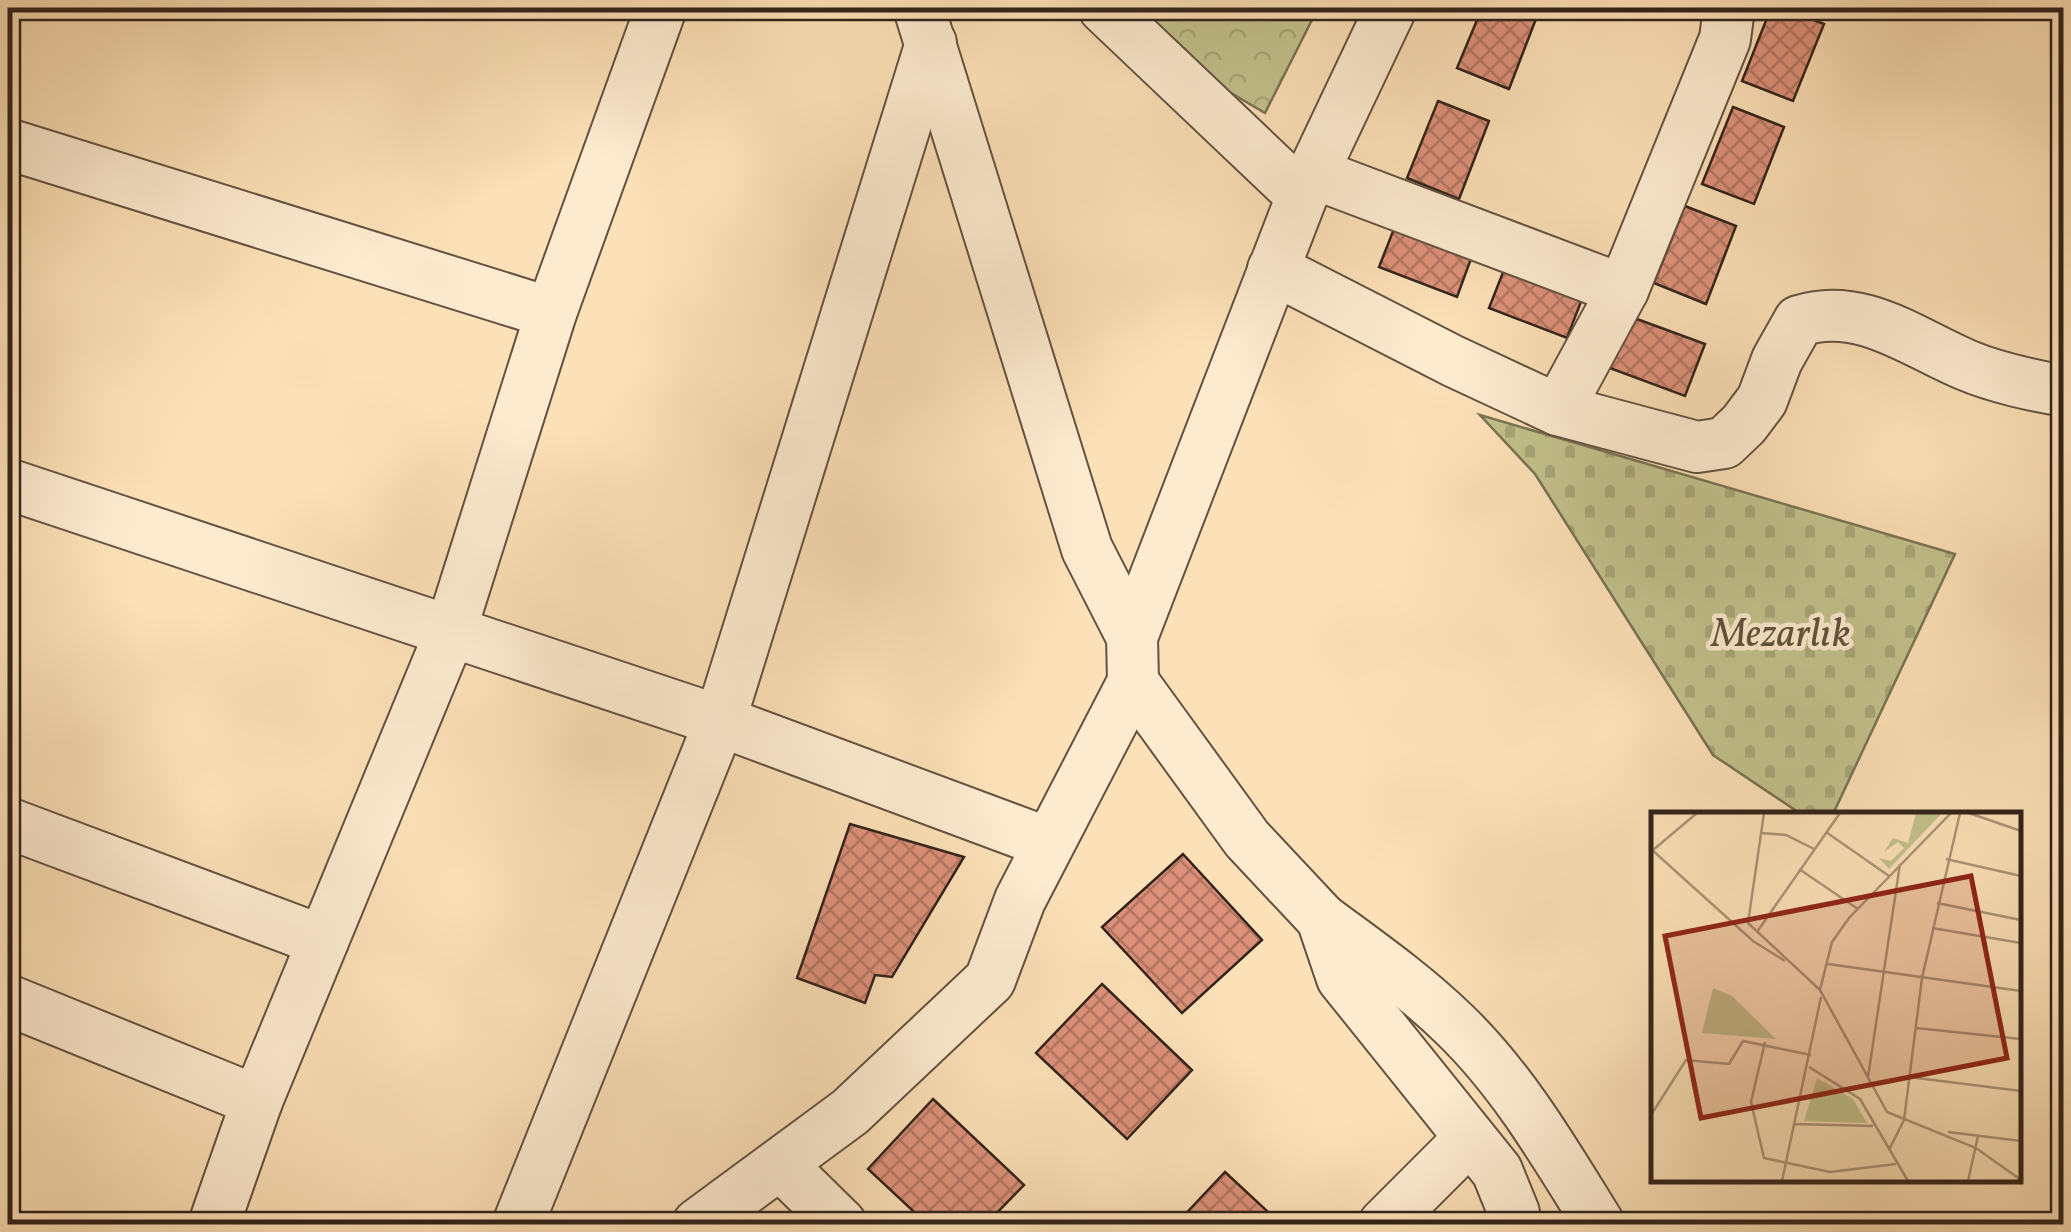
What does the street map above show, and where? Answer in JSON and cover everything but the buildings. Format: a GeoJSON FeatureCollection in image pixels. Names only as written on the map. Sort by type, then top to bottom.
{"type":"FeatureCollection","features":[{"type":"Feature","properties":{"kind":"street"},"geometry":{"type":"LineString","coordinates":[[214,1224],[257,1102],[450,632],[552,313],[661,8]]}},
{"type":"Feature","properties":{"kind":"street"},"geometry":{"type":"LineString","coordinates":[[1104,8],[1307,185],[1624,290]]}},
{"type":"Feature","properties":{"kind":"street"},"geometry":{"type":"LineString","coordinates":[[698,1224],[850,1112],[990,980],[1020,900],[1132,660],[1307,185],[1391,8]]}},
{"type":"Feature","properties":{"kind":"street"},"geometry":{"type":"LineString","coordinates":[[1558,410],[1624,290],[1725,40],[1730,8]]}},
{"type":"Feature","properties":{"kind":"street"},"geometry":{"type":"LineString","coordinates":[[925,25],[1087,549],[1132,660],[1247,839],[1322,919],[1402,978],[1456,1026],[1508,1085],[1599,1224]]}},
{"type":"Feature","properties":{"kind":"street"},"geometry":{"type":"LineString","coordinates":[[518,1224],[720,721],[925,25]]}},
{"type":"Feature","properties":{"kind":"street"},"geometry":{"type":"LineString","coordinates":[[8,144],[552,313]]}},
{"type":"Feature","properties":{"kind":"street"},"geometry":{"type":"LineString","coordinates":[[1274,269],[1558,410],[1697,447],[1724,443],[1744,424],[1762,400],[1776,360],[1799,321],[1819,314],[1849,314],[1969,366],[2017,382],[2064,391]]}},
{"type":"Feature","properties":{"kind":"street"},"geometry":{"type":"LineString","coordinates":[[8,484],[720,721],[1048,843]]}},
{"type":"Feature","properties":{"kind":"street"},"geometry":{"type":"LineString","coordinates":[[8,823],[323,941]]}},
{"type":"Feature","properties":{"kind":"street"},"geometry":{"type":"LineString","coordinates":[[1322,919],[1342,978],[1497,1171],[1514,1213],[1514,1224]]}},
{"type":"Feature","properties":{"kind":"street"},"geometry":{"type":"LineString","coordinates":[[8,1000],[257,1102]]}},
{"type":"Feature","properties":{"kind":"street"},"geometry":{"type":"LineString","coordinates":[[1384,1224],[1470,1138]]}},
{"type":"Feature","properties":{"kind":"street"},"geometry":{"type":"LineString","coordinates":[[780,1164],[841,1224]]}},
{"type":"Feature","properties":{"kind":"green space"},"geometry":{"type":"Polygon","coordinates":[[[1125,8],[1318,8],[1265,113],[1165,54],[1125,8]]]}},
{"type":"Feature","properties":{"kind":"green space","name":"Mezarlık"},"geometry":{"type":"Polygon","coordinates":[[[1480,415],[1955,554],[1834,812],[1798,812],[1713,755],[1535,474],[1480,415]]]}}]}
